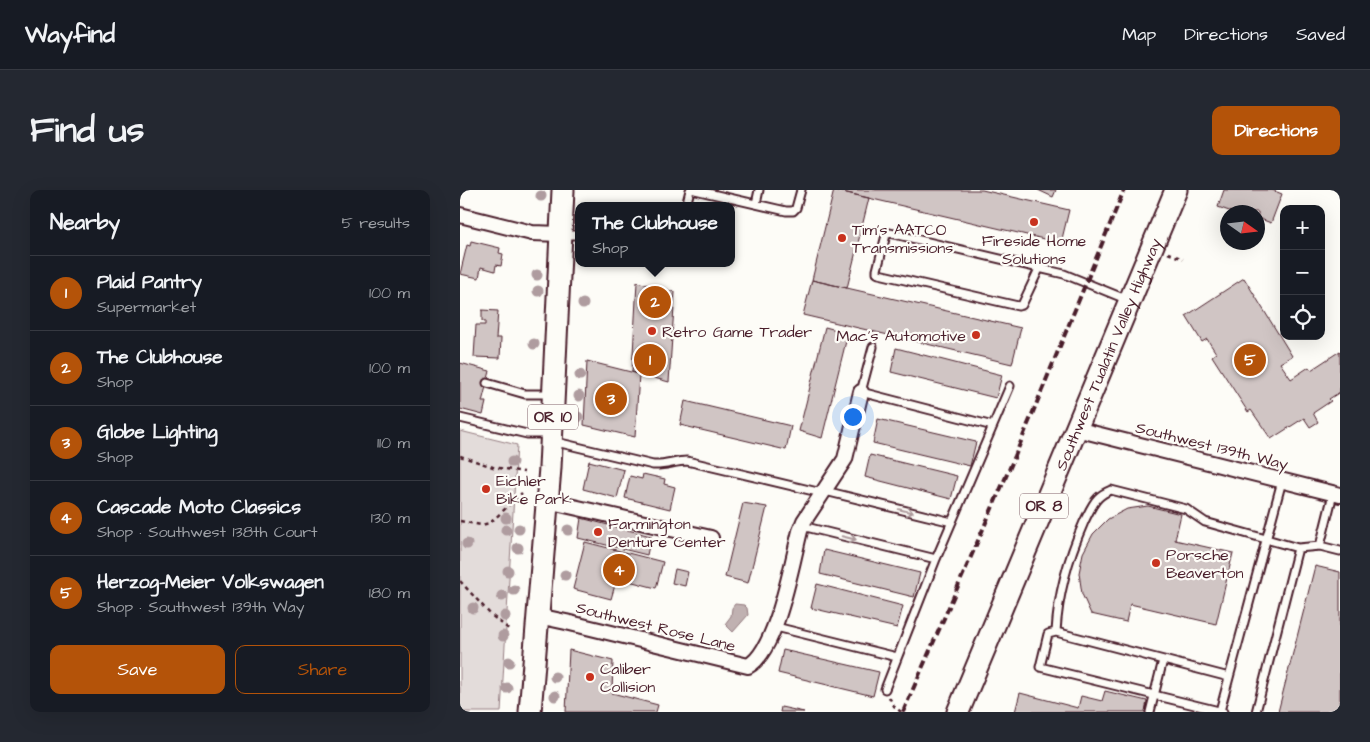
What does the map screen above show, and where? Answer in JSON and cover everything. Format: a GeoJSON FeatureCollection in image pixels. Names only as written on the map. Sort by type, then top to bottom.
{"type":"FeatureCollection","features":[{"type":"Feature","properties":{"kind":"main road","name":"OR 10"},"geometry":{"type":"LineString","coordinates":[[530,712],[554,394],[570,235],[563,190]]}},
{"type":"Feature","properties":{"kind":"main road","name":"Southwest Tualatin Valley Highway"},"geometry":{"type":"LineString","coordinates":[[958,712],[1176,190]]}},
{"type":"Feature","properties":{"kind":"street"},"geometry":{"type":"LineString","coordinates":[[460,215],[532,233],[570,235]]}},
{"type":"Feature","properties":{"kind":"street","name":"Southwest Rose Lane"},"geometry":{"type":"LineString","coordinates":[[538,616],[748,666],[757,659],[776,627],[802,526],[846,455],[861,392]]}},
{"type":"Feature","properties":{"kind":"street","name":"Southwest 139th Way"},"geometry":{"type":"LineString","coordinates":[[1076,429],[1337,495]]}},
{"type":"Feature","properties":{"kind":"street"},"geometry":{"type":"LineString","coordinates":[[547,501],[711,538]]}},
{"type":"Feature","properties":{"kind":"lane"},"geometry":{"type":"LineString","coordinates":[[694,190],[786,212],[793,211],[796,208],[801,190]]}},
{"type":"Feature","properties":{"kind":"lane"},"geometry":{"type":"LineString","coordinates":[[756,204],[759,190]]}},
{"type":"Feature","properties":{"kind":"lane"},"geometry":{"type":"LineString","coordinates":[[1039,269],[1022,305],[1018,306],[877,273],[886,235],[890,233],[1064,274],[1130,301]]}},
{"type":"Feature","properties":{"kind":"lane","name":"Southwest Rose Lane"},"geometry":{"type":"LineString","coordinates":[[861,392],[873,347]]}},
{"type":"Feature","properties":{"kind":"lane"},"geometry":{"type":"LineString","coordinates":[[487,383],[526,394],[554,394]]}},
{"type":"Feature","properties":{"kind":"lane"},"geometry":{"type":"LineString","coordinates":[[885,689],[936,559],[1010,386]]}},
{"type":"Feature","properties":{"kind":"lane"},"geometry":{"type":"LineString","coordinates":[[861,392],[993,426]]}},
{"type":"Feature","properties":{"kind":"lane"},"geometry":{"type":"LineString","coordinates":[[460,418],[527,434],[552,437],[653,465],[662,466],[678,461],[687,461],[952,522]]}},
{"type":"Feature","properties":{"kind":"lane"},"geometry":{"type":"LineString","coordinates":[[1229,677],[1056,632],[1048,634],[1040,667],[1222,712],[1229,677],[1282,481]]}},
{"type":"Feature","properties":{"kind":"lane"},"geometry":{"type":"LineString","coordinates":[[1056,632],[1064,580],[1074,546],[1097,498],[1111,490],[1186,509],[1205,522],[1298,548],[1320,546],[1340,551]]}},
{"type":"Feature","properties":{"kind":"lane"},"geometry":{"type":"LineString","coordinates":[[1320,546],[1337,495]]}},
{"type":"Feature","properties":{"kind":"lane"},"geometry":{"type":"LineString","coordinates":[[802,526],[936,559]]}},
{"type":"Feature","properties":{"kind":"lane"},"geometry":{"type":"LineString","coordinates":[[1256,712],[1298,548]]}},
{"type":"Feature","properties":{"kind":"lane"},"geometry":{"type":"LineString","coordinates":[[776,627],[897,657]]}},
{"type":"Feature","properties":{"kind":"lane"},"geometry":{"type":"LineString","coordinates":[[1150,712],[1163,660]]}},
{"type":"Feature","properties":{"kind":"path"},"geometry":{"type":"LineString","coordinates":[[460,456],[493,467],[524,472]]}},
{"type":"Feature","properties":{"kind":"path"},"geometry":{"type":"LineString","coordinates":[[460,521],[481,525],[490,523],[522,493]]}},
{"type":"Feature","properties":{"kind":"path"},"geometry":{"type":"LineString","coordinates":[[460,581],[491,615],[510,630]]}},
{"type":"Feature","properties":{"kind":"path"},"geometry":{"type":"LineString","coordinates":[[885,689],[894,706],[901,712]]}},
{"type":"Feature","properties":{"kind":"shaded area"},"geometry":{"type":"Polygon","coordinates":[[[460,431],[517,445],[501,712],[460,712],[460,431]]]}},
{"type":"Feature","properties":{"kind":"shaded area"},"geometry":{"type":"Polygon","coordinates":[[[735,604],[744,605],[747,608],[748,615],[733,632],[725,624],[731,616],[732,608],[735,604]]]}},
{"type":"Feature","properties":{"kind":"building"},"geometry":{"type":"Polygon","coordinates":[[[834,190],[982,190],[1069,210],[1061,243],[834,190]]]}},
{"type":"Feature","properties":{"kind":"building"},"geometry":{"type":"Polygon","coordinates":[[[834,190],[869,198],[847,288],[812,280],[834,190]]]}},
{"type":"Feature","properties":{"kind":"building"},"geometry":{"type":"Polygon","coordinates":[[[1038,190],[1056,190],[1053,197],[1038,190]]]}},
{"type":"Feature","properties":{"kind":"building"},"geometry":{"type":"Polygon","coordinates":[[[1224,190],[1272,190],[1282,194],[1271,223],[1265,221],[1265,205],[1220,205],[1220,208],[1218,207],[1224,190]]]}},
{"type":"Feature","properties":{"kind":"building"},"geometry":{"type":"Polygon","coordinates":[[[471,241],[500,248],[499,253],[503,254],[501,266],[496,265],[495,271],[481,267],[479,278],[460,274],[467,245],[470,246],[471,241]]]}},
{"type":"Feature","properties":{"kind":"building"},"geometry":{"type":"Polygon","coordinates":[[[1244,278],[1280,336],[1280,340],[1282,340],[1292,356],[1280,363],[1291,379],[1309,367],[1311,370],[1340,351],[1340,392],[1329,399],[1331,401],[1313,413],[1318,422],[1310,427],[1304,418],[1271,439],[1251,410],[1248,412],[1212,356],[1216,353],[1207,339],[1202,342],[1186,316],[1244,278]]]}},
{"type":"Feature","properties":{"kind":"building"},"geometry":{"type":"Polygon","coordinates":[[[812,280],[1021,328],[1012,364],[803,315],[812,280]]]}},
{"type":"Feature","properties":{"kind":"building"},"geometry":{"type":"Polygon","coordinates":[[[637,282],[675,292],[669,382],[632,372],[637,282]]]}},
{"type":"Feature","properties":{"kind":"building"},"geometry":{"type":"Polygon","coordinates":[[[482,310],[498,311],[496,338],[501,338],[500,358],[474,357],[476,325],[485,325],[485,321],[482,321],[482,310]]]}},
{"type":"Feature","properties":{"kind":"building"},"geometry":{"type":"Polygon","coordinates":[[[825,327],[848,333],[822,438],[799,431],[825,327]]]}},
{"type":"Feature","properties":{"kind":"building"},"geometry":{"type":"Polygon","coordinates":[[[896,348],[1002,375],[996,398],[891,372],[896,348]]]}},
{"type":"Feature","properties":{"kind":"building"},"geometry":{"type":"Polygon","coordinates":[[[587,361],[639,374],[635,437],[584,425],[587,361]]]}},
{"type":"Feature","properties":{"kind":"building"},"geometry":{"type":"Polygon","coordinates":[[[460,363],[490,371],[482,402],[486,402],[483,415],[460,409],[460,363]]]}},
{"type":"Feature","properties":{"kind":"building"},"geometry":{"type":"Polygon","coordinates":[[[685,401],[791,426],[786,450],[680,425],[685,401]]]}},
{"type":"Feature","properties":{"kind":"building"},"geometry":{"type":"Polygon","coordinates":[[[878,419],[976,442],[970,466],[873,443],[878,419]]]}},
{"type":"Feature","properties":{"kind":"building"},"geometry":{"type":"Polygon","coordinates":[[[870,455],[957,476],[951,499],[865,477],[870,455]]]}},
{"type":"Feature","properties":{"kind":"building"},"geometry":{"type":"Polygon","coordinates":[[[589,461],[624,470],[617,498],[583,489],[589,461]]]}},
{"type":"Feature","properties":{"kind":"building"},"geometry":{"type":"Polygon","coordinates":[[[643,474],[665,479],[664,484],[675,487],[670,509],[625,498],[630,476],[642,479],[643,474]]]}},
{"type":"Feature","properties":{"kind":"building"},"geometry":{"type":"Polygon","coordinates":[[[743,503],[767,507],[748,583],[725,577],[743,503]]]}},
{"type":"Feature","properties":{"kind":"building","name":"Porsche Beaverton"},"geometry":{"type":"Polygon","coordinates":[[[1148,506],[1181,514],[1175,540],[1233,553],[1216,624],[1130,604],[1126,622],[1091,614],[1082,594],[1079,573],[1083,553],[1093,534],[1108,519],[1127,509],[1148,506]]]}},
{"type":"Feature","properties":{"kind":"building"},"geometry":{"type":"Polygon","coordinates":[[[581,518],[651,536],[647,555],[578,538],[581,518]]]}},
{"type":"Feature","properties":{"kind":"building"},"geometry":{"type":"Polygon","coordinates":[[[585,542],[663,562],[656,588],[617,578],[611,599],[573,589],[585,542]]]}},
{"type":"Feature","properties":{"kind":"building"},"geometry":{"type":"Polygon","coordinates":[[[824,550],[920,573],[914,597],[820,574],[824,550]]]}},
{"type":"Feature","properties":{"kind":"building"},"geometry":{"type":"Polygon","coordinates":[[[1315,566],[1340,572],[1340,712],[1278,712],[1315,566]]]}},
{"type":"Feature","properties":{"kind":"building"},"geometry":{"type":"Polygon","coordinates":[[[675,569],[688,572],[685,586],[672,583],[675,569]]]}},
{"type":"Feature","properties":{"kind":"building"},"geometry":{"type":"Polygon","coordinates":[[[817,584],[903,606],[897,628],[811,608],[817,584]]]}},
{"type":"Feature","properties":{"kind":"building","name":"Caliber Collision"},"geometry":{"type":"Polygon","coordinates":[[[569,650],[613,661],[612,693],[658,705],[656,712],[566,712],[569,650]]]}},
{"type":"Feature","properties":{"kind":"building"},"geometry":{"type":"Polygon","coordinates":[[[783,650],[879,672],[873,696],[778,673],[783,650]]]}},
{"type":"Feature","properties":{"kind":"building"},"geometry":{"type":"Polygon","coordinates":[[[1105,691],[1147,701],[1145,712],[1015,712],[1020,693],[1078,708],[1081,696],[1102,701],[1105,691]]]}},
{"type":"Feature","properties":{"kind":"building"},"geometry":{"type":"Polygon","coordinates":[[[781,707],[804,712],[780,712],[781,707]]]}},
{"type":"Feature","properties":{"kind":"railway"},"geometry":{"type":"LineString","coordinates":[[903,712],[1015,456],[1124,190]]}},
{"type":"Feature","properties":{"kind":"place","name":"Fireside Home Solutions"},"geometry":{"type":"Point","coordinates":[1034,222]}},
{"type":"Feature","properties":{"kind":"place","name":"Tim's AATCO Transmissions"},"geometry":{"type":"Point","coordinates":[842,238]}},
{"type":"Feature","properties":{"kind":"place","name":"The Clubhouse"},"geometry":{"type":"Point","coordinates":[655,302]}},
{"type":"Feature","properties":{"kind":"place","name":"Retro Game Trader"},"geometry":{"type":"Point","coordinates":[652,331]}},
{"type":"Feature","properties":{"kind":"place","name":"Mac's Automotive"},"geometry":{"type":"Point","coordinates":[976,335]}},
{"type":"Feature","properties":{"kind":"place","name":"Plaid Pantry"},"geometry":{"type":"Point","coordinates":[650,360]}},
{"type":"Feature","properties":{"kind":"place","name":"Herzog-Meier Volkswagen"},"geometry":{"type":"Point","coordinates":[1250,360]}},
{"type":"Feature","properties":{"kind":"place","name":"Globe Lighting"},"geometry":{"type":"Point","coordinates":[611,399]}},
{"type":"Feature","properties":{"kind":"place","name":"Eichler Bike Park"},"geometry":{"type":"Point","coordinates":[486,489]}},
{"type":"Feature","properties":{"kind":"place","name":"Farmington Denture Center"},"geometry":{"type":"Point","coordinates":[598,532]}},
{"type":"Feature","properties":{"kind":"place","name":"Porsche Beaverton"},"geometry":{"type":"Point","coordinates":[1156,563]}},
{"type":"Feature","properties":{"kind":"place","name":"Cascade Moto Classics"},"geometry":{"type":"Point","coordinates":[619,570]}},
{"type":"Feature","properties":{"kind":"place","name":"Caliber Collision"},"geometry":{"type":"Point","coordinates":[590,677]}}]}
